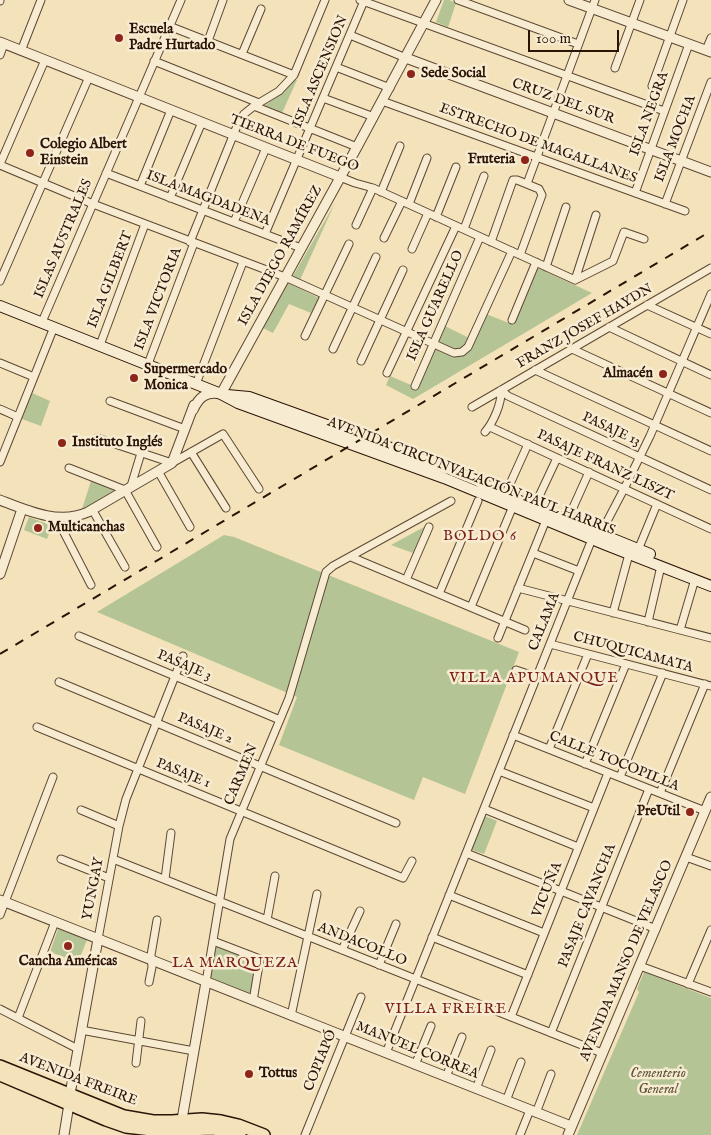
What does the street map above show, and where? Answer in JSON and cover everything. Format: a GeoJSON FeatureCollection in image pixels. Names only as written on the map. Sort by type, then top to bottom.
{"type":"FeatureCollection","features":[{"type":"Feature","properties":{"kind":"main road","name":"AVENIDA CIRCUNVALACIÓN PAUL HARRIS"},"geometry":{"type":"LineString","coordinates":[[0,306],[148,364],[238,403],[444,478],[546,520],[596,536]]}},
{"type":"Feature","properties":{"kind":"main road","name":"AVENIDA CIRCUNVALACIÓN PAUL HARRIS"},"geometry":{"type":"LineString","coordinates":[[221,394],[249,397],[449,469],[567,521],[661,566],[711,586]]}},
{"type":"Feature","properties":{"kind":"main road","name":"AVENIDA CIRCUNVALACIÓN PAUL HARRIS"},"geometry":{"type":"LineString","coordinates":[[633,552],[711,579]]}},
{"type":"Feature","properties":{"kind":"main road","name":"AVENIDA FREIRE"},"geometry":{"type":"LineString","coordinates":[[0,1066],[70,1099],[106,1120],[126,1127],[151,1130],[212,1129],[240,1135]]}},
{"type":"Feature","properties":{"kind":"main road","name":"AVENIDA FREIRE"},"geometry":{"type":"LineString","coordinates":[[0,1075],[70,1099]]}},
{"type":"Feature","properties":{"kind":"main road","name":"AVENIDA FREIRE"},"geometry":{"type":"LineString","coordinates":[[180,1129],[202,1119],[238,1125],[264,1135]]}},
{"type":"Feature","properties":{"kind":"street"},"geometry":{"type":"LineString","coordinates":[[21,51],[41,0]]}},
{"type":"Feature","properties":{"kind":"street","name":"ISLAS AUSTRALES"},"geometry":{"type":"LineString","coordinates":[[42,322],[181,0]]}},
{"type":"Feature","properties":{"kind":"street"},"geometry":{"type":"LineString","coordinates":[[208,41],[223,0]]}},
{"type":"Feature","properties":{"kind":"street","name":"ISLA VICTORIA"},"geometry":{"type":"LineString","coordinates":[[148,364],[203,210],[239,121],[256,104],[279,91],[294,75],[325,0]]}},
{"type":"Feature","properties":{"kind":"street","name":"ISLA DIEGO RAMÍREZ"},"geometry":{"type":"LineString","coordinates":[[221,394],[358,147],[436,0]]}},
{"type":"Feature","properties":{"kind":"street"},"geometry":{"type":"LineString","coordinates":[[458,0],[578,44]]}},
{"type":"Feature","properties":{"kind":"street"},"geometry":{"type":"LineString","coordinates":[[569,0],[593,4],[632,23],[709,51],[711,38]]}},
{"type":"Feature","properties":{"kind":"street"},"geometry":{"type":"LineString","coordinates":[[615,68],[640,0]]}},
{"type":"Feature","properties":{"kind":"street"},"geometry":{"type":"LineString","coordinates":[[652,86],[683,0]]}},
{"type":"Feature","properties":{"kind":"street"},"geometry":{"type":"LineString","coordinates":[[362,1],[664,111]]}},
{"type":"Feature","properties":{"kind":"street","name":"ISLA ASCENSION"},"geometry":{"type":"LineString","coordinates":[[265,234],[350,35],[362,1]]}},
{"type":"Feature","properties":{"kind":"street"},"geometry":{"type":"LineString","coordinates":[[528,181],[593,4]]}},
{"type":"Feature","properties":{"kind":"street"},"geometry":{"type":"LineString","coordinates":[[242,54],[261,9]]}},
{"type":"Feature","properties":{"kind":"street"},"geometry":{"type":"LineString","coordinates":[[169,26],[294,75]]}},
{"type":"Feature","properties":{"kind":"street"},"geometry":{"type":"LineString","coordinates":[[350,35],[406,58]]}},
{"type":"Feature","properties":{"kind":"street"},"geometry":{"type":"LineString","coordinates":[[0,55],[2,43]]}},
{"type":"Feature","properties":{"kind":"street","name":"TIERRA DE FUEGO"},"geometry":{"type":"LineString","coordinates":[[2,43],[355,183],[373,188],[575,280]]}},
{"type":"Feature","properties":{"kind":"street","name":"ISLA NEGRA"},"geometry":{"type":"LineString","coordinates":[[634,193],[689,44]]}},
{"type":"Feature","properties":{"kind":"street","name":"CRUZ DEL SUR"},"geometry":{"type":"LineString","coordinates":[[406,58],[711,172]]}},
{"type":"Feature","properties":{"kind":"street"},"geometry":{"type":"LineString","coordinates":[[45,60],[0,165],[42,184],[285,277],[454,353],[462,352],[468,347],[512,251]]}},
{"type":"Feature","properties":{"kind":"street"},"geometry":{"type":"LineString","coordinates":[[154,61],[358,147]]}},
{"type":"Feature","properties":{"kind":"street"},"geometry":{"type":"LineString","coordinates":[[336,67],[390,88]]}},
{"type":"Feature","properties":{"kind":"street"},"geometry":{"type":"LineString","coordinates":[[0,281],[89,77]]}},
{"type":"Feature","properties":{"kind":"street","name":"ISLA MOCHA"},"geometry":{"type":"LineString","coordinates":[[665,204],[711,82]]}},
{"type":"Feature","properties":{"kind":"street"},"geometry":{"type":"LineString","coordinates":[[323,98],[374,117]]}},
{"type":"Feature","properties":{"kind":"street","name":"ESTRECHO DE MAGALLANES"},"geometry":{"type":"LineString","coordinates":[[382,101],[685,211]]}},
{"type":"Feature","properties":{"kind":"street"},"geometry":{"type":"LineString","coordinates":[[140,186],[171,110]]}},
{"type":"Feature","properties":{"kind":"street"},"geometry":{"type":"LineString","coordinates":[[170,198],[202,122]]}},
{"type":"Feature","properties":{"kind":"street"},"geometry":{"type":"LineString","coordinates":[[381,192],[400,146]]}},
{"type":"Feature","properties":{"kind":"street"},"geometry":{"type":"LineString","coordinates":[[234,222],[266,148]]}},
{"type":"Feature","properties":{"kind":"street"},"geometry":{"type":"LineString","coordinates":[[384,238],[405,203],[427,158]]}},
{"type":"Feature","properties":{"kind":"street"},"geometry":{"type":"LineString","coordinates":[[436,217],[456,167]]}},
{"type":"Feature","properties":{"kind":"street","name":"ISLA MAGDADENA"},"geometry":{"type":"LineString","coordinates":[[106,173],[301,248]]}},
{"type":"Feature","properties":{"kind":"street"},"geometry":{"type":"LineString","coordinates":[[464,230],[484,176]]}},
{"type":"Feature","properties":{"kind":"street"},"geometry":{"type":"LineString","coordinates":[[491,242],[514,180],[539,189],[542,194],[520,255]]}},
{"type":"Feature","properties":{"kind":"street"},"geometry":{"type":"LineString","coordinates":[[356,225],[373,188]]}},
{"type":"Feature","properties":{"kind":"street"},"geometry":{"type":"LineString","coordinates":[[546,267],[566,207]]}},
{"type":"Feature","properties":{"kind":"street"},"geometry":{"type":"LineString","coordinates":[[412,249],[428,213]]}},
{"type":"Feature","properties":{"kind":"street"},"geometry":{"type":"LineString","coordinates":[[575,280],[596,215]]}},
{"type":"Feature","properties":{"kind":"street","name":"ISLA GILBERT"},"geometry":{"type":"LineString","coordinates":[[100,345],[145,224]]}},
{"type":"Feature","properties":{"kind":"street"},"geometry":{"type":"LineString","coordinates":[[388,373],[456,226]]}},
{"type":"Feature","properties":{"kind":"street"},"geometry":{"type":"LineString","coordinates":[[575,280],[613,261],[624,232],[644,239]]}},
{"type":"Feature","properties":{"kind":"street","name":"ISLA GUARELLO"},"geometry":{"type":"LineString","coordinates":[[415,386],[480,237]]}},
{"type":"Feature","properties":{"kind":"street"},"geometry":{"type":"LineString","coordinates":[[305,336],[349,244]]}},
{"type":"Feature","properties":{"kind":"street"},"geometry":{"type":"LineString","coordinates":[[333,349],[376,257]]}},
{"type":"Feature","properties":{"kind":"street"},"geometry":{"type":"LineString","coordinates":[[172,463],[243,262]]}},
{"type":"Feature","properties":{"kind":"street"},"geometry":{"type":"LineString","coordinates":[[512,320],[536,262]]}},
{"type":"Feature","properties":{"kind":"street","name":"FRANZ JOSEF HAYDN"},"geometry":{"type":"LineString","coordinates":[[472,407],[711,268]]}},
{"type":"Feature","properties":{"kind":"street"},"geometry":{"type":"LineString","coordinates":[[361,361],[403,270]]}},
{"type":"Feature","properties":{"kind":"street","name":"CALAMA"},"geometry":{"type":"LineString","coordinates":[[386,1053],[579,571],[596,536],[640,458],[711,295]]}},
{"type":"Feature","properties":{"kind":"street"},"geometry":{"type":"LineString","coordinates":[[648,305],[711,334]]}},
{"type":"Feature","properties":{"kind":"street"},"geometry":{"type":"LineString","coordinates":[[1,458],[54,327]]}},
{"type":"Feature","properties":{"kind":"street"},"geometry":{"type":"LineString","coordinates":[[609,327],[711,375]]}},
{"type":"Feature","properties":{"kind":"street"},"geometry":{"type":"LineString","coordinates":[[572,349],[711,413]]}},
{"type":"Feature","properties":{"kind":"street"},"geometry":{"type":"LineString","coordinates":[[0,363],[34,377]]}},
{"type":"Feature","properties":{"kind":"street"},"geometry":{"type":"LineString","coordinates":[[535,370],[711,452]]}},
{"type":"Feature","properties":{"kind":"street","name":"PASAJE FRANZ LISZT"},"geometry":{"type":"LineString","coordinates":[[501,390],[500,401],[487,430],[528,444],[711,529]]}},
{"type":"Feature","properties":{"kind":"street","name":"PASAJE 13"},"geometry":{"type":"LineString","coordinates":[[501,390],[508,396],[711,490]]}},
{"type":"Feature","properties":{"kind":"street"},"geometry":{"type":"LineString","coordinates":[[192,410],[196,402],[202,397],[210,394],[221,394]]}},
{"type":"Feature","properties":{"kind":"street"},"geometry":{"type":"LineString","coordinates":[[110,401],[185,429]]}},
{"type":"Feature","properties":{"kind":"street"},"geometry":{"type":"LineString","coordinates":[[0,409],[18,417]]}},
{"type":"Feature","properties":{"kind":"street"},"geometry":{"type":"LineString","coordinates":[[0,500],[41,514],[56,517],[75,516],[92,510],[223,434],[259,490]]}},
{"type":"Feature","properties":{"kind":"street"},"geometry":{"type":"LineString","coordinates":[[97,438],[172,463]]}},
{"type":"Feature","properties":{"kind":"street"},"geometry":{"type":"LineString","coordinates":[[505,495],[528,444]]}},
{"type":"Feature","properties":{"kind":"street"},"geometry":{"type":"LineString","coordinates":[[191,452],[226,508]]}},
{"type":"Feature","properties":{"kind":"street"},"geometry":{"type":"LineString","coordinates":[[128,488],[141,453]]}},
{"type":"Feature","properties":{"kind":"street"},"geometry":{"type":"LineString","coordinates":[[534,507],[557,458]]}},
{"type":"Feature","properties":{"kind":"street"},"geometry":{"type":"LineString","coordinates":[[68,468],[128,488],[157,547]]}},
{"type":"Feature","properties":{"kind":"street"},"geometry":{"type":"LineString","coordinates":[[158,471],[190,527]]}},
{"type":"Feature","properties":{"kind":"street"},"geometry":{"type":"LineString","coordinates":[[567,521],[589,472]]}},
{"type":"Feature","properties":{"kind":"street"},"geometry":{"type":"LineString","coordinates":[[439,594],[478,500]]}},
{"type":"Feature","properties":{"kind":"street","name":"CARMEN"},"geometry":{"type":"LineString","coordinates":[[180,1129],[230,839],[292,687],[325,574],[330,568],[451,501]]}},
{"type":"Feature","properties":{"kind":"street"},"geometry":{"type":"LineString","coordinates":[[613,613],[633,552],[657,504]]}},
{"type":"Feature","properties":{"kind":"street"},"geometry":{"type":"LineString","coordinates":[[471,607],[513,506]]}},
{"type":"Feature","properties":{"kind":"street"},"geometry":{"type":"LineString","coordinates":[[0,574],[2,562],[22,509]]}},
{"type":"Feature","properties":{"kind":"street"},"geometry":{"type":"LineString","coordinates":[[92,510],[125,567]]}},
{"type":"Feature","properties":{"kind":"street"},"geometry":{"type":"LineString","coordinates":[[56,517],[91,585]]}},
{"type":"Feature","properties":{"kind":"street"},"geometry":{"type":"LineString","coordinates":[[498,638],[546,520]]}},
{"type":"Feature","properties":{"kind":"street"},"geometry":{"type":"LineString","coordinates":[[406,580],[429,527]]}},
{"type":"Feature","properties":{"kind":"street"},"geometry":{"type":"LineString","coordinates":[[533,553],[579,571]]}},
{"type":"Feature","properties":{"kind":"street"},"geometry":{"type":"LineString","coordinates":[[352,557],[525,630]]}},
{"type":"Feature","properties":{"kind":"street"},"geometry":{"type":"LineString","coordinates":[[648,622],[661,566]]}},
{"type":"Feature","properties":{"kind":"street"},"geometry":{"type":"LineString","coordinates":[[680,630],[695,579]]}},
{"type":"Feature","properties":{"kind":"street"},"geometry":{"type":"LineString","coordinates":[[518,588],[711,638]]}},
{"type":"Feature","properties":{"kind":"street","name":"PASAJE 3"},"geometry":{"type":"LineString","coordinates":[[79,636],[280,720]]}},
{"type":"Feature","properties":{"kind":"street","name":"CHUQUICAMATA"},"geometry":{"type":"LineString","coordinates":[[550,644],[708,685]]}},
{"type":"Feature","properties":{"kind":"street"},"geometry":{"type":"LineString","coordinates":[[549,749],[588,654]]}},
{"type":"Feature","properties":{"kind":"street","name":"YUNGAY"},"geometry":{"type":"LineString","coordinates":[[64,1135],[119,826],[126,799],[183,656]]}},
{"type":"Feature","properties":{"kind":"street"},"geometry":{"type":"LineString","coordinates":[[585,764],[626,664]]}},
{"type":"Feature","properties":{"kind":"street"},"geometry":{"type":"LineString","coordinates":[[516,670],[537,677]]}},
{"type":"Feature","properties":{"kind":"street"},"geometry":{"type":"LineString","coordinates":[[620,777],[663,673]]}},
{"type":"Feature","properties":{"kind":"street","name":"PASAJE 2"},"geometry":{"type":"LineString","coordinates":[[59,682],[396,822]]}},
{"type":"Feature","properties":{"kind":"street"},"geometry":{"type":"LineString","coordinates":[[660,793],[708,685]]}},
{"type":"Feature","properties":{"kind":"street","name":"PASAJE 1"},"geometry":{"type":"LineString","coordinates":[[37,727],[403,878],[412,861]]}},
{"type":"Feature","properties":{"kind":"street","name":"CALLE TOCOPILLA"},"geometry":{"type":"LineString","coordinates":[[513,735],[705,811]]}},
{"type":"Feature","properties":{"kind":"street"},"geometry":{"type":"LineString","coordinates":[[499,771],[594,808]]}},
{"type":"Feature","properties":{"kind":"street","name":"VICUÑA"},"geometry":{"type":"LineString","coordinates":[[511,1017],[608,773]]}},
{"type":"Feature","properties":{"kind":"street"},"geometry":{"type":"LineString","coordinates":[[0,915],[2,901],[53,777]]}},
{"type":"Feature","properties":{"kind":"street","name":"PASAJE CAVANCHA"},"geometry":{"type":"LineString","coordinates":[[551,1033],[649,789]]}},
{"type":"Feature","properties":{"kind":"street","name":"AVENIDA MANSO DE VELASCO"},"geometry":{"type":"LineString","coordinates":[[569,1131],[711,797]]}},
{"type":"Feature","properties":{"kind":"street"},"geometry":{"type":"LineString","coordinates":[[484,809],[578,847]]}},
{"type":"Feature","properties":{"kind":"street"},"geometry":{"type":"LineString","coordinates":[[81,810],[119,826]]}},
{"type":"Feature","properties":{"kind":"street"},"geometry":{"type":"LineString","coordinates":[[165,879],[171,832]]}},
{"type":"Feature","properties":{"kind":"street"},"geometry":{"type":"LineString","coordinates":[[466,854],[656,929]]}},
{"type":"Feature","properties":{"kind":"street"},"geometry":{"type":"LineString","coordinates":[[686,857],[711,866]]}},
{"type":"Feature","properties":{"kind":"street"},"geometry":{"type":"LineString","coordinates":[[61,859],[109,878]]}},
{"type":"Feature","properties":{"kind":"street","name":"ANDACOLLO"},"geometry":{"type":"LineString","coordinates":[[113,859],[602,1053]]}},
{"type":"Feature","properties":{"kind":"street"},"geometry":{"type":"LineString","coordinates":[[266,920],[275,876]]}},
{"type":"Feature","properties":{"kind":"street"},"geometry":{"type":"LineString","coordinates":[[291,1016],[317,894]]}},
{"type":"Feature","properties":{"kind":"street"},"geometry":{"type":"LineString","coordinates":[[449,895],[544,933]]}},
{"type":"Feature","properties":{"kind":"street","name":"MANUEL CORREA"},"geometry":{"type":"LineString","coordinates":[[2,901],[533,1111],[569,1131]]}},
{"type":"Feature","properties":{"kind":"street"},"geometry":{"type":"LineString","coordinates":[[342,950],[360,911]]}},
{"type":"Feature","properties":{"kind":"street"},"geometry":{"type":"LineString","coordinates":[[149,982],[157,920]]}},
{"type":"Feature","properties":{"kind":"street"},"geometry":{"type":"LineString","coordinates":[[18,1018],[55,922]]}},
{"type":"Feature","properties":{"kind":"street"},"geometry":{"type":"LineString","coordinates":[[379,965],[396,924]]}},
{"type":"Feature","properties":{"kind":"street"},"geometry":{"type":"LineString","coordinates":[[688,984],[711,930]]}},
{"type":"Feature","properties":{"kind":"street"},"geometry":{"type":"LineString","coordinates":[[432,937],[528,975]]}},
{"type":"Feature","properties":{"kind":"street"},"geometry":{"type":"LineString","coordinates":[[213,941],[260,959],[253,1001]]}},
{"type":"Feature","properties":{"kind":"street"},"geometry":{"type":"LineString","coordinates":[[640,966],[711,992]]}},
{"type":"Feature","properties":{"kind":"street","name":"COPIAPÓ"},"geometry":{"type":"LineString","coordinates":[[304,1135],[361,997]]}},
{"type":"Feature","properties":{"kind":"street"},"geometry":{"type":"LineString","coordinates":[[0,1009],[78,1049]]}},
{"type":"Feature","properties":{"kind":"street"},"geometry":{"type":"LineString","coordinates":[[136,1063],[142,1021]]}},
{"type":"Feature","properties":{"kind":"street"},"geometry":{"type":"LineString","coordinates":[[415,1065],[431,1026]]}},
{"type":"Feature","properties":{"kind":"street"},"geometry":{"type":"LineString","coordinates":[[82,1030],[194,1051]]}},
{"type":"Feature","properties":{"kind":"street"},"geometry":{"type":"LineString","coordinates":[[446,1077],[462,1037]]}},
{"type":"Feature","properties":{"kind":"street"},"geometry":{"type":"LineString","coordinates":[[476,1089],[491,1050]]}},
{"type":"Feature","properties":{"kind":"street"},"geometry":{"type":"LineString","coordinates":[[506,1101],[521,1062]]}},
{"type":"Feature","properties":{"kind":"street"},"geometry":{"type":"LineString","coordinates":[[520,1135],[552,1074]]}},
{"type":"Feature","properties":{"kind":"green space"},"geometry":{"type":"Polygon","coordinates":[[[444,0],[456,3],[448,27],[436,22],[444,0]]]}},
{"type":"Feature","properties":{"kind":"green space"},"geometry":{"type":"Polygon","coordinates":[[[294,79],[297,80],[282,113],[264,106],[285,91],[294,79]]]}},
{"type":"Feature","properties":{"kind":"green space"},"geometry":{"type":"Polygon","coordinates":[[[335,203],[300,280],[293,276],[335,203]]]}},
{"type":"Feature","properties":{"kind":"green space"},"geometry":{"type":"Polygon","coordinates":[[[538,268],[592,293],[413,399],[386,385],[390,376],[418,388],[445,326],[475,341],[486,314],[514,325],[538,268]]]}},
{"type":"Feature","properties":{"kind":"green space"},"geometry":{"type":"Polygon","coordinates":[[[288,283],[319,298],[311,313],[289,304],[273,333],[263,328],[288,283]]]}},
{"type":"Feature","properties":{"kind":"green space"},"geometry":{"type":"Polygon","coordinates":[[[32,393],[50,401],[41,426],[22,419],[32,393]]]}},
{"type":"Feature","properties":{"kind":"green space"},"geometry":{"type":"Polygon","coordinates":[[[91,481],[116,489],[82,509],[91,481]]]}},
{"type":"Feature","properties":{"kind":"green space","name":"Multicanchas"},"geometry":{"type":"Polygon","coordinates":[[[29,517],[52,526],[47,539],[24,530],[29,517]]]}},
{"type":"Feature","properties":{"kind":"green space"},"geometry":{"type":"Polygon","coordinates":[[[424,527],[413,553],[391,545],[424,527]]]}},
{"type":"Feature","properties":{"kind":"green space"},"geometry":{"type":"Polygon","coordinates":[[[224,535],[234,537],[519,652],[465,794],[423,777],[414,800],[279,745],[297,697],[97,612],[224,535]]]}},
{"type":"Feature","properties":{"kind":"green space"},"geometry":{"type":"Polygon","coordinates":[[[485,816],[497,821],[484,854],[472,850],[485,816]]]}},
{"type":"Feature","properties":{"kind":"green space","name":"Cancha Américas"},"geometry":{"type":"Polygon","coordinates":[[[58,929],[87,940],[78,962],[50,952],[58,929]]]}},
{"type":"Feature","properties":{"kind":"green space"},"geometry":{"type":"Polygon","coordinates":[[[216,947],[257,962],[251,996],[210,980],[216,947]]]}},
{"type":"Feature","properties":{"kind":"green space","name":"Cementerio General"},"geometry":{"type":"Polygon","coordinates":[[[644,972],[711,998],[711,1135],[577,1135],[639,992],[637,989],[644,972]]]}},
{"type":"Feature","properties":{"kind":"railway"},"geometry":{"type":"LineString","coordinates":[[0,654],[711,231]]}},
{"type":"Feature","properties":{"kind":"place","name":"Escuela Padre Hurtado"},"geometry":{"type":"Point","coordinates":[119,38]}},
{"type":"Feature","properties":{"kind":"place","name":"Sede Social"},"geometry":{"type":"Point","coordinates":[411,74]}},
{"type":"Feature","properties":{"kind":"place","name":"Colegio Albert Einstein"},"geometry":{"type":"Point","coordinates":[30,153]}},
{"type":"Feature","properties":{"kind":"place","name":"Fruteria"},"geometry":{"type":"Point","coordinates":[525,160]}},
{"type":"Feature","properties":{"kind":"place","name":"Almacén"},"geometry":{"type":"Point","coordinates":[663,374]}},
{"type":"Feature","properties":{"kind":"place","name":"Supermercado Monica"},"geometry":{"type":"Point","coordinates":[134,378]}},
{"type":"Feature","properties":{"kind":"place","name":"Instituto Inglés"},"geometry":{"type":"Point","coordinates":[62,443]}},
{"type":"Feature","properties":{"kind":"place","name":"Multicanchas"},"geometry":{"type":"Point","coordinates":[38,528]}},
{"type":"Feature","properties":{"kind":"place","name":"PreUtil"},"geometry":{"type":"Point","coordinates":[690,812]}},
{"type":"Feature","properties":{"kind":"place","name":"Cancha Américas"},"geometry":{"type":"Point","coordinates":[68,946]}},
{"type":"Feature","properties":{"kind":"place","name":"Tottus"},"geometry":{"type":"Point","coordinates":[249,1074]}},
{"type":"Feature","properties":{"kind":"district","name":"BOLDO 6"},"geometry":{"type":"Point","coordinates":[480,537]}},
{"type":"Feature","properties":{"kind":"district","name":"VILLA APUMANQUE"},"geometry":{"type":"Point","coordinates":[534,679]}},
{"type":"Feature","properties":{"kind":"district","name":"LA MARQUEZA"},"geometry":{"type":"Point","coordinates":[235,964]}},
{"type":"Feature","properties":{"kind":"district","name":"VILLA FREIRE"},"geometry":{"type":"Point","coordinates":[446,1010]}}]}
